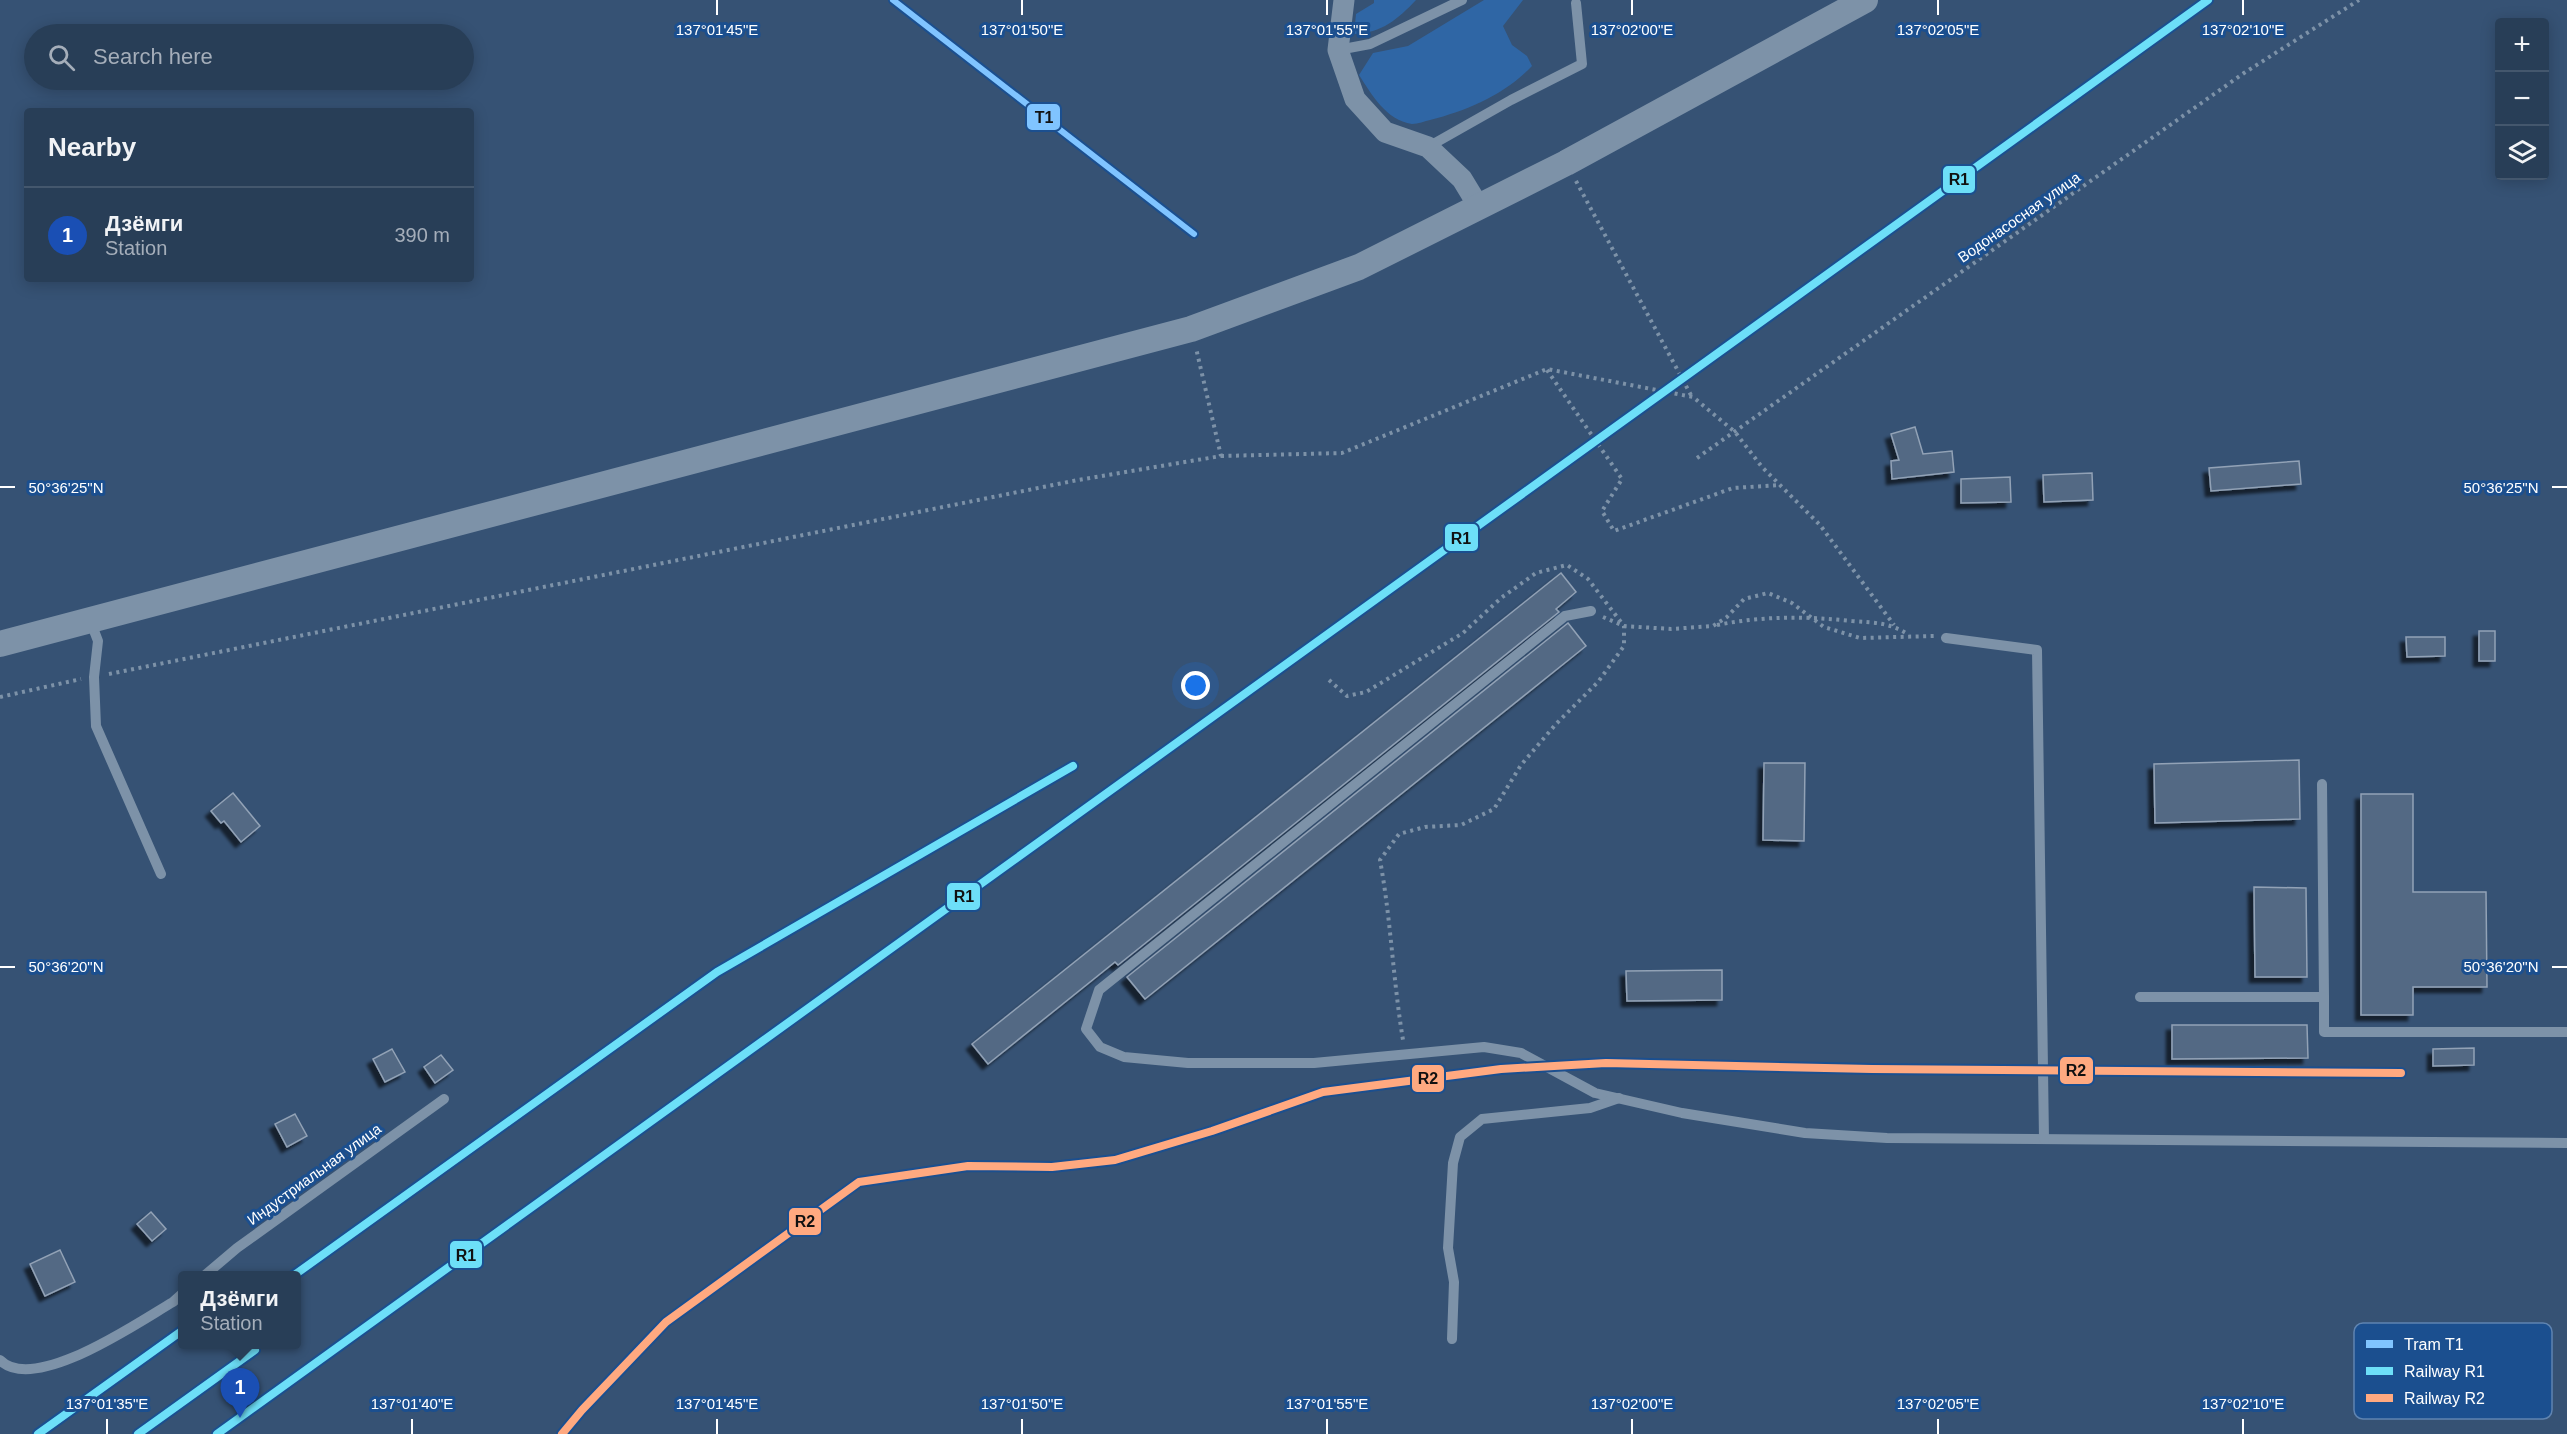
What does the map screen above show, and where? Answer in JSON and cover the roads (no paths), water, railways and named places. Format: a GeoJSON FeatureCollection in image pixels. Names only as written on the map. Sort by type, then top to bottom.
{"type":"FeatureCollection","features":[{"type":"Feature","properties":{"kind":"street"},"geometry":{"type":"LineString","coordinates":[[1344,0],[1338,50],[1355,99],[1385,132],[1428,147],[1462,178],[1479,207]]}},
{"type":"Feature","properties":{"kind":"street"},"geometry":{"type":"LineString","coordinates":[[0,644],[1191,329],[1359,267],[1566,163],[1865,0]]}},
{"type":"Feature","properties":{"kind":"lane"},"geometry":{"type":"LineString","coordinates":[[1338,50],[1370,44],[1462,0]]}},
{"type":"Feature","properties":{"kind":"lane"},"geometry":{"type":"LineString","coordinates":[[1428,147],[1511,100],[1582,64],[1576,3]]}},
{"type":"Feature","properties":{"kind":"lane"},"geometry":{"type":"LineString","coordinates":[[1591,611],[1564,616],[1099,990],[1086,1029],[1100,1047],[1124,1057],[1188,1063],[1314,1063],[1484,1047],[1521,1053],[1595,1093],[1682,1113],[1805,1132],[1887,1138],[2567,1143]]}},
{"type":"Feature","properties":{"kind":"lane"},"geometry":{"type":"LineString","coordinates":[[90,620],[98,641],[94,677],[96,726],[161,874]]}},
{"type":"Feature","properties":{"kind":"lane"},"geometry":{"type":"LineString","coordinates":[[1946,638],[2037,650],[2044,1139]]}},
{"type":"Feature","properties":{"kind":"lane"},"geometry":{"type":"LineString","coordinates":[[2322,784],[2324,1032],[2567,1032]]}},
{"type":"Feature","properties":{"kind":"lane"},"geometry":{"type":"LineString","coordinates":[[2140,997],[2324,997]]}},
{"type":"Feature","properties":{"kind":"lane"},"geometry":{"type":"LineString","coordinates":[[1452,1339],[1454,1282],[1448,1248],[1453,1163],[1460,1137],[1482,1119],[1590,1108],[1619,1098]]}},
{"type":"Feature","properties":{"kind":"lane","name":"Индустриальная улица"},"geometry":{"type":"LineString","coordinates":[[209,1271],[237,1248],[444,1100]]}},
{"type":"Feature","properties":{"kind":"lane"},"geometry":{"type":"LineString","coordinates":[[2,1366],[23,1370],[86,1353],[178,1298]]}},
{"type":"Feature","properties":{"kind":"tram line","name":"T1"},"geometry":{"type":"LineString","coordinates":[[893,0],[1194,234]]}},
{"type":"Feature","properties":{"kind":"rail line","name":"R1"},"geometry":{"type":"LineString","coordinates":[[217,1434],[2208,0]]}},
{"type":"Feature","properties":{"kind":"rail line","name":"R1"},"geometry":{"type":"LineString","coordinates":[[300,1271],[717,972],[1073,766]]}},
{"type":"Feature","properties":{"kind":"rail line","name":"R2"},"geometry":{"type":"LineString","coordinates":[[562,1434],[666,1322],[859,1182],[968,1166],[1052,1167],[1115,1160],[1212,1131],[1323,1092],[1501,1069],[1606,1063],[1872,1069],[2401,1073]]}},
{"type":"Feature","properties":{"kind":"rail line","name":"R1"},"geometry":{"type":"LineString","coordinates":[[38,1434],[178,1334]]}},
{"type":"Feature","properties":{"kind":"rail line","name":"R1"},"geometry":{"type":"LineString","coordinates":[[138,1434],[255,1350]]}},
{"type":"Feature","properties":{"kind":"place","name":"Дзёмги"},"geometry":{"type":"Point","coordinates":[240,1418]}}]}
